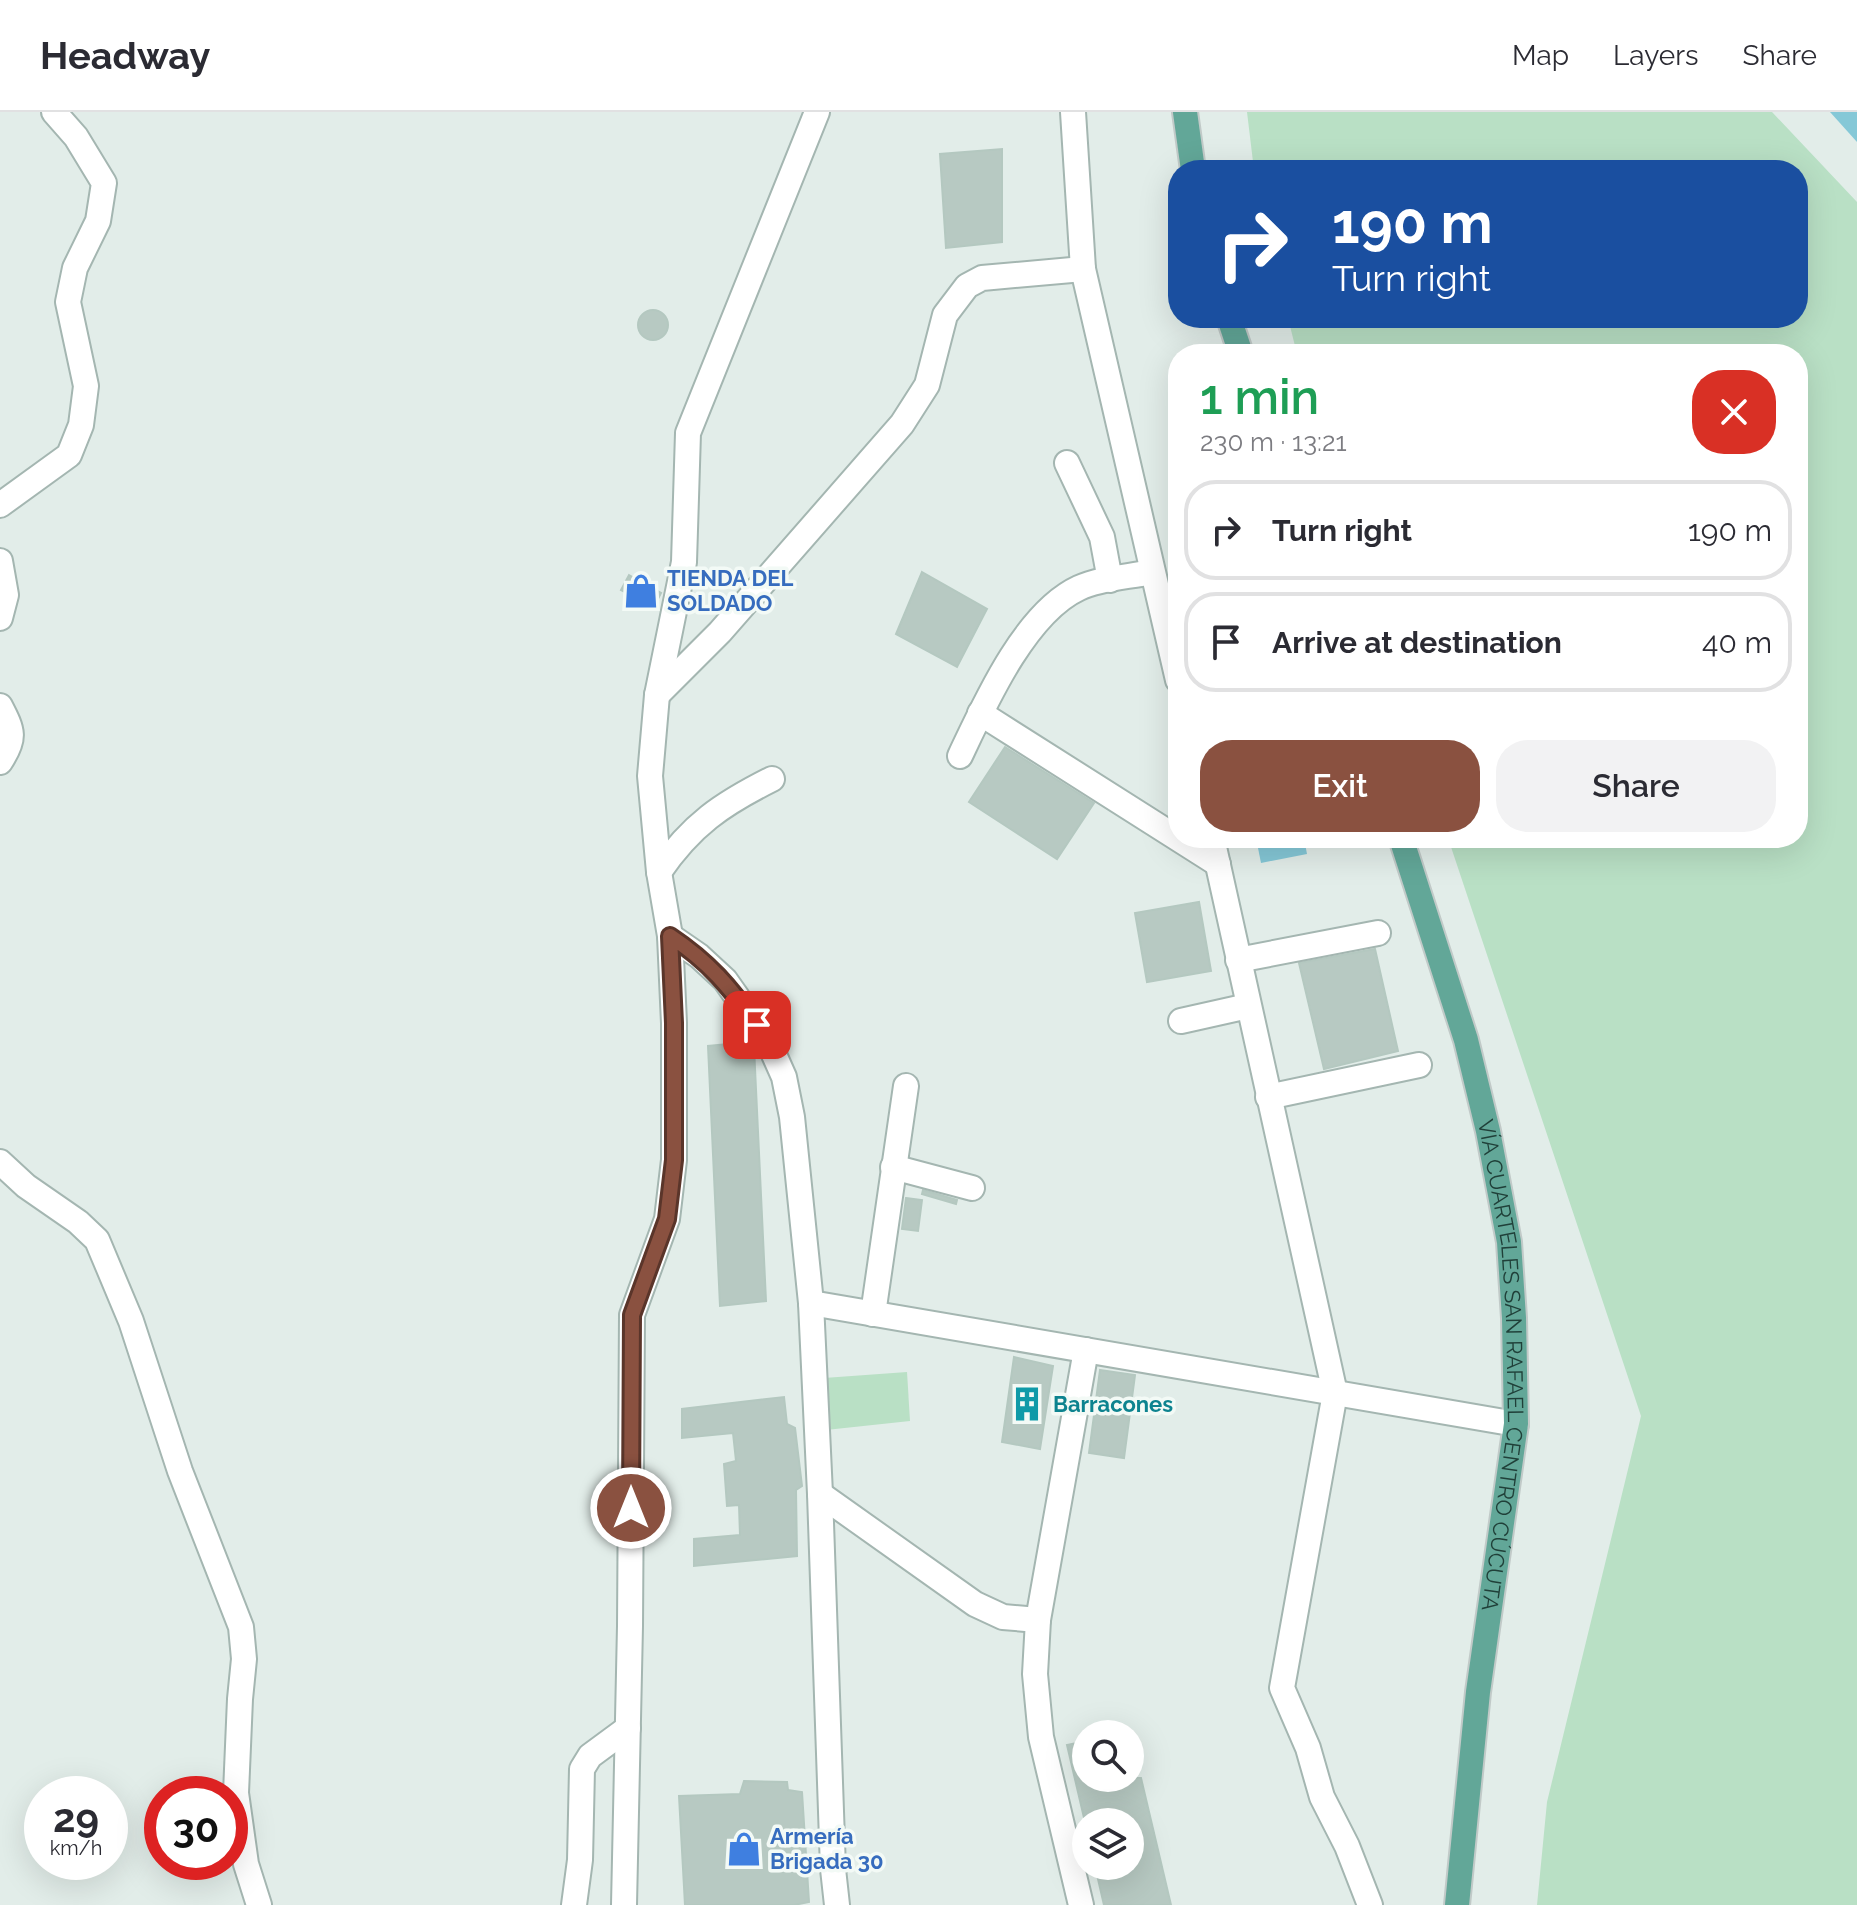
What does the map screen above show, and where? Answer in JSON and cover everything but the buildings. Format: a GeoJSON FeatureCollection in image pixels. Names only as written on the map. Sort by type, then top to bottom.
{"type":"FeatureCollection","features":[{"type":"Feature","properties":{"kind":"main road"},"geometry":{"type":"LineString","coordinates":[[1185,112],[1192,160]]}},
{"type":"Feature","properties":{"kind":"main road","name":"VÍA CUARTELES SAN RAFAEL CENTRO CÚCUTA"},"geometry":{"type":"LineString","coordinates":[[1404,848],[1466,1040],[1509,1242],[1514,1318],[1516,1424],[1478,1692],[1457,1905]]}},
{"type":"Feature","properties":{"kind":"street"},"geometry":{"type":"LineString","coordinates":[[0,505],[69,455],[81,425],[86,386],[68,302],[75,268],[98,221],[104,183],[76,137],[54,112]]}},
{"type":"Feature","properties":{"kind":"street"},"geometry":{"type":"LineString","coordinates":[[624,1905],[632,1315],[667,1219],[674,1160],[674,1023],[670,936],[659,872],[650,776],[657,695],[684,562],[688,433],[817,112]]}},
{"type":"Feature","properties":{"kind":"street"},"geometry":{"type":"LineString","coordinates":[[1073,112],[1083,269],[1168,640]]}},
{"type":"Feature","properties":{"kind":"street"},"geometry":{"type":"LineString","coordinates":[[657,695],[720,632],[902,424],[927,385],[945,315],[967,286],[982,278],[1083,269]]}},
{"type":"Feature","properties":{"kind":"street"},"geometry":{"type":"LineString","coordinates":[[1067,463],[1102,537],[1110,580]]}},
{"type":"Feature","properties":{"kind":"street"},"geometry":{"type":"LineString","coordinates":[[0,561],[6,595],[0,618]]}},
{"type":"Feature","properties":{"kind":"street"},"geometry":{"type":"LineString","coordinates":[[960,756],[980,713],[1029,631],[1057,601],[1082,587],[1151,572]]}},
{"type":"Feature","properties":{"kind":"street"},"geometry":{"type":"LineString","coordinates":[[0,706],[11,728],[11,746],[0,762]]}},
{"type":"Feature","properties":{"kind":"street"},"geometry":{"type":"LineString","coordinates":[[980,713],[1168,832]]}},
{"type":"Feature","properties":{"kind":"street"},"geometry":{"type":"LineString","coordinates":[[659,872],[679,843],[703,819],[731,799],[772,779]]}},
{"type":"Feature","properties":{"kind":"street"},"geometry":{"type":"LineString","coordinates":[[1193,848],[1218,864]]}},
{"type":"Feature","properties":{"kind":"street"},"geometry":{"type":"LineString","coordinates":[[1214,848],[1335,1393],[1282,1688],[1308,1748],[1322,1797],[1347,1846],[1370,1905]]}},
{"type":"Feature","properties":{"kind":"street"},"geometry":{"type":"LineString","coordinates":[[1238,960],[1378,933]]}},
{"type":"Feature","properties":{"kind":"street"},"geometry":{"type":"LineString","coordinates":[[670,936],[699,956],[725,980],[768,1041],[784,1077],[792,1117],[811,1303],[833,1869],[837,1905]]}},
{"type":"Feature","properties":{"kind":"street"},"geometry":{"type":"LineString","coordinates":[[1181,1021],[1248,1006]]}},
{"type":"Feature","properties":{"kind":"street"},"geometry":{"type":"LineString","coordinates":[[1268,1097],[1419,1065]]}},
{"type":"Feature","properties":{"kind":"street"},"geometry":{"type":"LineString","coordinates":[[873,1314],[906,1086]]}},
{"type":"Feature","properties":{"kind":"street"},"geometry":{"type":"LineString","coordinates":[[0,1162],[26,1186],[78,1222],[97,1240],[131,1321],[180,1471],[241,1627],[244,1659],[236,1793],[246,1864],[259,1905]]}},
{"type":"Feature","properties":{"kind":"street"},"geometry":{"type":"LineString","coordinates":[[893,1167],[972,1188]]}},
{"type":"Feature","properties":{"kind":"street"},"geometry":{"type":"LineString","coordinates":[[811,1303],[1516,1424]]}},
{"type":"Feature","properties":{"kind":"street"},"geometry":{"type":"LineString","coordinates":[[1081,1905],[1041,1737],[1035,1674],[1038,1620],[1086,1350]]}},
{"type":"Feature","properties":{"kind":"street"},"geometry":{"type":"LineString","coordinates":[[820,1494],[975,1604],[1003,1617],[1038,1620]]}},
{"type":"Feature","properties":{"kind":"street"},"geometry":{"type":"LineString","coordinates":[[574,1905],[580,1860],[582,1769],[590,1756],[628,1728]]}},
{"type":"Feature","properties":{"kind":"green space"},"geometry":{"type":"Polygon","coordinates":[[[1247,112],[1772,112],[1857,202],[1857,1905],[1537,1905],[1547,1802],[1641,1416],[1451,848],[1808,848],[1808,344],[1294,344],[1290,328],[1808,328],[1808,160],[1253,160],[1247,112]]]}},
{"type":"Feature","properties":{"kind":"green space"},"geometry":{"type":"Polygon","coordinates":[[[907,1372],[910,1421],[826,1430],[824,1378],[907,1372]]]}},
{"type":"Feature","properties":{"kind":"water"},"geometry":{"type":"Polygon","coordinates":[[[1830,112],[1857,112],[1857,142],[1830,112]]]}},
{"type":"Feature","properties":{"kind":"water"},"geometry":{"type":"Polygon","coordinates":[[[1258,848],[1306,848],[1307,854],[1261,863],[1258,848]]]}},
{"type":"Feature","properties":{"kind":"place","name":"TIENDA DEL SOLDADO"},"geometry":{"type":"Point","coordinates":[641,591]}},
{"type":"Feature","properties":{"kind":"place","name":"Barracones"},"geometry":{"type":"Point","coordinates":[1027,1404]}},
{"type":"Feature","properties":{"kind":"place","name":"Armería Brigada 30"},"geometry":{"type":"Point","coordinates":[744,1849]}},
{"type":"Feature","properties":{"kind":"route"},"geometry":{"type":"LineString","coordinates":[[631,1508],[632,1315],[667,1219],[674,1160],[674,1023],[670,936],[699,956],[725,980],[757,1025]]}}]}
